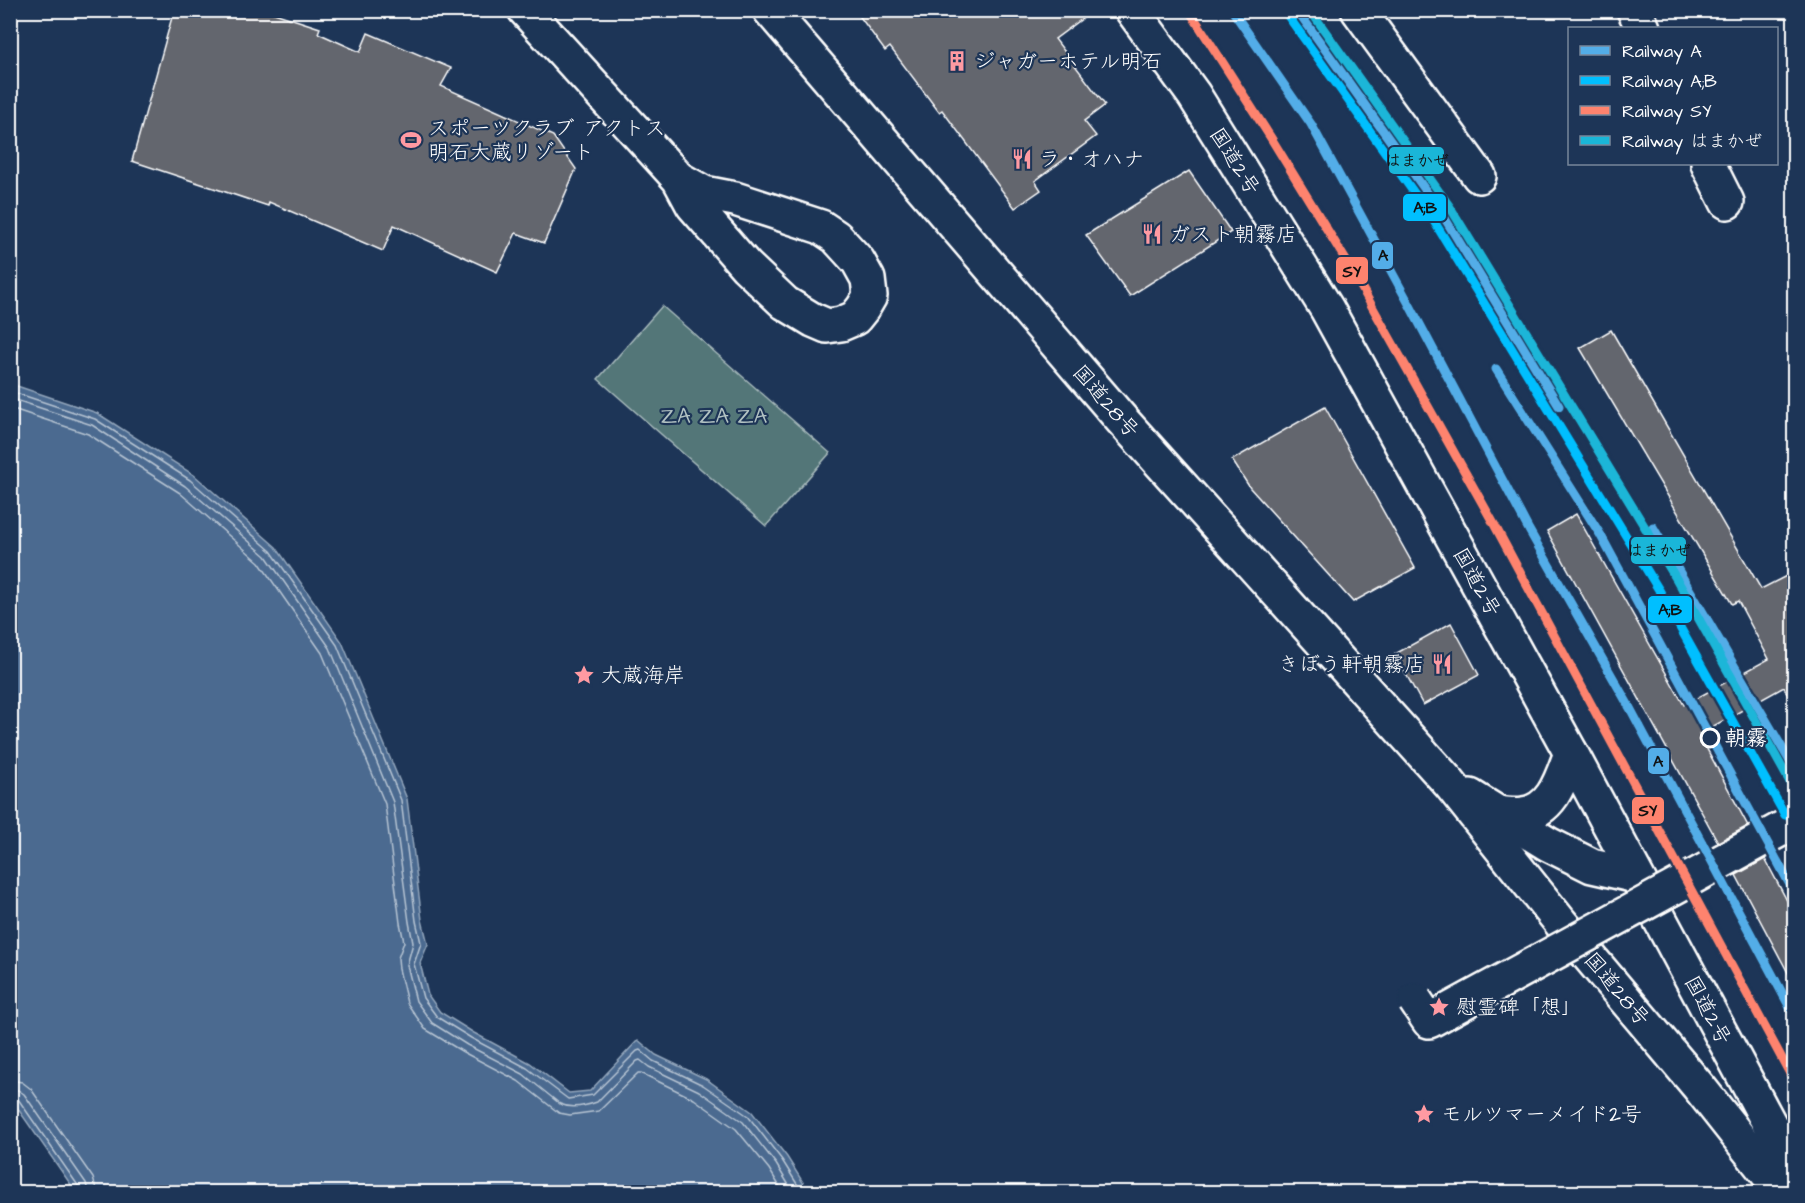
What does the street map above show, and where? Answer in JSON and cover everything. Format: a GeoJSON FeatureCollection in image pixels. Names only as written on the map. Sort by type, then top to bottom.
{"type":"FeatureCollection","features":[{"type":"Feature","properties":{"kind":"main road"},"geometry":{"type":"LineString","coordinates":[[525,10],[679,180],[693,205],[746,266],[785,303],[827,326],[841,324],[855,318],[863,308],[870,296],[868,279],[858,261],[836,237],[821,226],[735,199],[704,193],[679,180]]}},
{"type":"Feature","properties":{"kind":"main road","name":"国道28号"},"geometry":{"type":"LineString","coordinates":[[770,10],[1122,420],[1450,784],[1775,1183],[1786,1192]]}},
{"type":"Feature","properties":{"kind":"main road","name":"国道2号"},"geometry":{"type":"LineString","coordinates":[[1132,10],[1194,96],[1327,309],[1571,753],[1794,1170]]}},
{"type":"Feature","properties":{"kind":"main road"},"geometry":{"type":"LineString","coordinates":[[1358,10],[1479,176]]}},
{"type":"Feature","properties":{"kind":"main road"},"geometry":{"type":"LineString","coordinates":[[1634,10],[1642,27]]}},
{"type":"Feature","properties":{"kind":"main road"},"geometry":{"type":"LineString","coordinates":[[1708,165],[1727,202]]}},
{"type":"Feature","properties":{"kind":"main road"},"geometry":{"type":"LineString","coordinates":[[1498,813],[1523,814],[1544,805],[1560,784],[1571,753]]}},
{"type":"Feature","properties":{"kind":"main road","name":"国道28号"},"geometry":{"type":"LineString","coordinates":[[1450,784],[1548,844],[1592,866],[1636,876]]}},
{"type":"Feature","properties":{"kind":"main road"},"geometry":{"type":"LineString","coordinates":[[1415,1000],[1429,1021],[1794,822]]}},
{"type":"Feature","properties":{"kind":"green space","name":"ZA ZA ZA"},"geometry":{"type":"Polygon","coordinates":[[[662,306],[830,453],[766,526],[598,379],[662,306]]]}},
{"type":"Feature","properties":{"kind":"water"},"geometry":{"type":"Polygon","coordinates":[[[11,384],[97,413],[194,475],[276,547],[342,642],[407,799],[422,920],[428,944],[420,963],[428,995],[440,1012],[530,1063],[569,1093],[590,1091],[638,1040],[656,1055],[706,1079],[752,1112],[787,1157],[809,1192],[76,1192],[11,1099],[11,384]]]}},
{"type":"Feature","properties":{"kind":"building"},"geometry":{"type":"Polygon","coordinates":[[[174,10],[265,10],[320,28],[318,33],[360,52],[368,33],[451,68],[441,86],[553,136],[576,169],[544,243],[516,233],[497,272],[394,225],[383,251],[269,202],[268,206],[132,161],[174,10]]]}},
{"type":"Feature","properties":{"kind":"building"},"geometry":{"type":"Polygon","coordinates":[[[855,10],[1094,10],[1055,39],[1105,105],[1084,121],[1096,136],[1035,181],[1041,190],[1015,208],[942,110],[939,112],[890,47],[885,51],[855,10]]]}},
{"type":"Feature","properties":{"kind":"building"},"geometry":{"type":"Polygon","coordinates":[[[1189,171],[1231,232],[1130,296],[1086,235],[1189,171]]]}},
{"type":"Feature","properties":{"kind":"building"},"geometry":{"type":"Polygon","coordinates":[[[1611,330],[1761,589],[1794,572],[1794,708],[1784,687],[1699,734],[1748,826],[1718,842],[1547,531],[1576,514],[1684,705],[1769,659],[1738,601],[1732,604],[1580,348],[1611,330]]]}},
{"type":"Feature","properties":{"kind":"building"},"geometry":{"type":"Polygon","coordinates":[[[1325,407],[1415,568],[1353,602],[1250,488],[1232,460],[1325,407]]]}},
{"type":"Feature","properties":{"kind":"building"},"geometry":{"type":"Polygon","coordinates":[[[1451,623],[1479,675],[1423,705],[1395,654],[1451,623]]]}},
{"type":"Feature","properties":{"kind":"building"},"geometry":{"type":"Polygon","coordinates":[[[1765,859],[1794,914],[1794,984],[1736,875],[1765,859]]]}},
{"type":"Feature","properties":{"kind":"rail line","name":"SY"},"geometry":{"type":"LineString","coordinates":[[1189,10],[1350,267],[1494,524],[1794,1081]]}},
{"type":"Feature","properties":{"kind":"rail line","name":"A"},"geometry":{"type":"LineString","coordinates":[[1232,10],[1311,124],[1529,530],[1630,708],[1794,1015]]}},
{"type":"Feature","properties":{"kind":"rail line","name":"A"},"geometry":{"type":"LineString","coordinates":[[1297,10],[1441,212],[1559,406]]}},
{"type":"Feature","properties":{"kind":"rail line","name":"はまかぜ"},"geometry":{"type":"LineString","coordinates":[[1310,10],[1450,207],[1677,580],[1794,789]]}},
{"type":"Feature","properties":{"kind":"rail line","name":"A;B"},"geometry":{"type":"LineString","coordinates":[[1288,16],[1432,218],[1659,590],[1785,815]]}},
{"type":"Feature","properties":{"kind":"rail line","name":"A"},"geometry":{"type":"LineString","coordinates":[[1496,369],[1600,534],[1794,892]]}},
{"type":"Feature","properties":{"kind":"rail line","name":"A"},"geometry":{"type":"LineString","coordinates":[[1653,527],[1794,768]]}},
{"type":"Feature","properties":{"kind":"place","name":"ジャガーホテル明石"},"geometry":{"type":"Point","coordinates":[957,61]}},
{"type":"Feature","properties":{"kind":"place","name":"スポーツクラブ アクトス 明石大蔵リゾート"},"geometry":{"type":"Point","coordinates":[411,140]}},
{"type":"Feature","properties":{"kind":"place","name":"ラ・オハナ"},"geometry":{"type":"Point","coordinates":[1022,159]}},
{"type":"Feature","properties":{"kind":"place","name":"ガスト朝霧店"},"geometry":{"type":"Point","coordinates":[1152,234]}},
{"type":"Feature","properties":{"kind":"place","name":"きぼう軒朝霧店"},"geometry":{"type":"Point","coordinates":[1442,664]}},
{"type":"Feature","properties":{"kind":"place","name":"大蔵海岸"},"geometry":{"type":"Point","coordinates":[584,675]}},
{"type":"Feature","properties":{"kind":"place","name":"朝霧"},"geometry":{"type":"Point","coordinates":[1710,738]}},
{"type":"Feature","properties":{"kind":"place","name":"慰霊碑「想」"},"geometry":{"type":"Point","coordinates":[1439,1007]}},
{"type":"Feature","properties":{"kind":"place","name":"モルツマーメイド2号"},"geometry":{"type":"Point","coordinates":[1424,1114]}}]}
